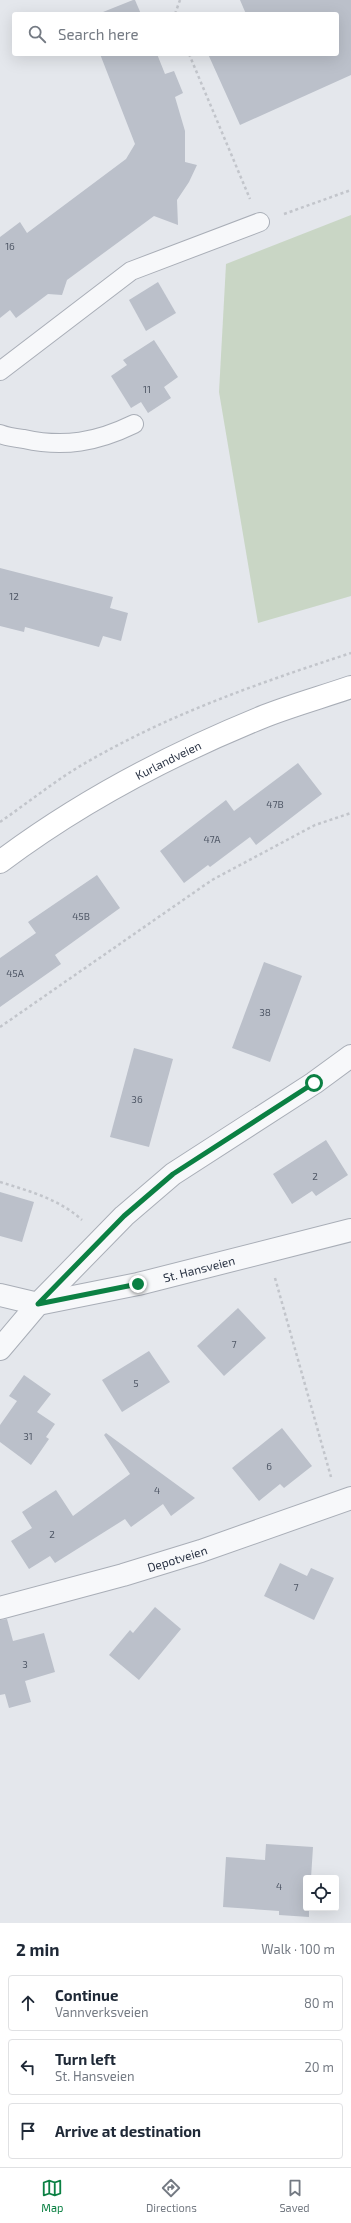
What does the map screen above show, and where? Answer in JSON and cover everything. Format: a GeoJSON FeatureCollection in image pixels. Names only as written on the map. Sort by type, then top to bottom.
{"type":"FeatureCollection","features":[{"type":"Feature","properties":{"kind":"main road","name":"Kurlandveien"},"geometry":{"type":"LineString","coordinates":[[0,862],[44,829],[153,766],[266,715],[351,687]]}},
{"type":"Feature","properties":{"kind":"street"},"geometry":{"type":"LineString","coordinates":[[0,1349],[38,1304],[100,1240],[124,1216],[173,1174],[314,1083],[351,1056]]}},
{"type":"Feature","properties":{"kind":"street","name":"St. Hansveien"},"geometry":{"type":"LineString","coordinates":[[0,1295],[38,1304],[138,1284],[351,1230]]}},
{"type":"Feature","properties":{"kind":"street","name":"Depotveien"},"geometry":{"type":"LineString","coordinates":[[0,1608],[123,1575],[194,1553],[345,1500]]}},
{"type":"Feature","properties":{"kind":"lane"},"geometry":{"type":"LineString","coordinates":[[0,371],[131,271],[260,222]]}},
{"type":"Feature","properties":{"kind":"lane"},"geometry":{"type":"LineString","coordinates":[[0,434],[39,443],[66,444],[114,433],[134,424]]}},
{"type":"Feature","properties":{"kind":"path"},"geometry":{"type":"LineString","coordinates":[[176,12],[180,0]]}},
{"type":"Feature","properties":{"kind":"path"},"geometry":{"type":"LineString","coordinates":[[189,56],[260,222],[351,190]]}},
{"type":"Feature","properties":{"kind":"path"},"geometry":{"type":"LineString","coordinates":[[0,1026],[212,880],[315,825],[351,813]]}},
{"type":"Feature","properties":{"kind":"path"},"geometry":{"type":"LineString","coordinates":[[0,1182],[39,1194],[61,1204],[82,1219],[100,1240]]}},
{"type":"Feature","properties":{"kind":"path"},"geometry":{"type":"LineString","coordinates":[[267,1251],[345,1500]]}},
{"type":"Feature","properties":{"kind":"green space"},"geometry":{"type":"Polygon","coordinates":[[[351,215],[351,596],[258,623],[219,392],[226,264],[351,215]]]}},
{"type":"Feature","properties":{"kind":"building"},"geometry":{"type":"Polygon","coordinates":[[[135,0],[140,12],[103,12],[135,0]]]}},
{"type":"Feature","properties":{"kind":"building"},"geometry":{"type":"Polygon","coordinates":[[[240,0],[351,0],[351,75],[240,125],[209,56],[339,56],[339,12],[245,12],[240,0]]]}},
{"type":"Feature","properties":{"kind":"building"},"geometry":{"type":"Polygon","coordinates":[[[101,56],[158,56],[165,74],[174,71],[183,93],[175,97],[185,131],[185,162],[197,165],[189,182],[177,200],[178,225],[154,216],[67,280],[62,295],[48,294],[16,318],[10,310],[0,318],[0,237],[20,222],[27,233],[126,159],[135,144],[101,56]]]}},
{"type":"Feature","properties":{"kind":"building"},"geometry":{"type":"Polygon","coordinates":[[[158,282],[176,313],[146,331],[129,300],[158,282]]]}},
{"type":"Feature","properties":{"kind":"building"},"geometry":{"type":"Polygon","coordinates":[[[154,340],[178,377],[164,387],[171,398],[148,413],[141,402],[131,408],[111,376],[127,365],[123,360],[154,340]]]}},
{"type":"Feature","properties":{"kind":"building"},"geometry":{"type":"Polygon","coordinates":[[[0,568],[113,597],[110,608],[128,613],[121,641],[103,636],[99,647],[25,627],[24,632],[0,626],[0,568]]]}},
{"type":"Feature","properties":{"kind":"building"},"geometry":{"type":"Polygon","coordinates":[[[298,763],[322,794],[256,845],[250,837],[210,867],[208,865],[184,883],[160,851],[226,800],[234,811],[298,763]]]}},
{"type":"Feature","properties":{"kind":"building"},"geometry":{"type":"Polygon","coordinates":[[[97,875],[120,908],[55,955],[61,964],[0,1007],[0,958],[36,933],[28,922],[97,875]]]}},
{"type":"Feature","properties":{"kind":"building"},"geometry":{"type":"Polygon","coordinates":[[[264,962],[302,976],[270,1062],[232,1048],[264,962]]]}},
{"type":"Feature","properties":{"kind":"building"},"geometry":{"type":"Polygon","coordinates":[[[134,1048],[173,1059],[149,1147],[110,1137],[134,1048]]]}},
{"type":"Feature","properties":{"kind":"building"},"geometry":{"type":"Polygon","coordinates":[[[326,1140],[348,1175],[316,1196],[312,1191],[292,1204],[273,1174],[326,1140]]]}},
{"type":"Feature","properties":{"kind":"building"},"geometry":{"type":"Polygon","coordinates":[[[0,1192],[34,1202],[22,1242],[0,1236],[0,1192]]]}},
{"type":"Feature","properties":{"kind":"building"},"geometry":{"type":"Polygon","coordinates":[[[238,1308],[266,1338],[224,1376],[197,1346],[238,1308]]]}},
{"type":"Feature","properties":{"kind":"building"},"geometry":{"type":"Polygon","coordinates":[[[149,1351],[170,1382],[122,1412],[102,1380],[149,1351]]]}},
{"type":"Feature","properties":{"kind":"building"},"geometry":{"type":"Polygon","coordinates":[[[24,1375],[51,1394],[37,1412],[55,1424],[46,1437],[49,1439],[31,1465],[0,1442],[0,1425],[17,1401],[9,1396],[24,1375]]]}},
{"type":"Feature","properties":{"kind":"building"},"geometry":{"type":"Polygon","coordinates":[[[282,1428],[312,1466],[284,1488],[280,1484],[259,1501],[232,1468],[282,1428]]]}},
{"type":"Feature","properties":{"kind":"building"},"geometry":{"type":"Polygon","coordinates":[[[106,1433],[195,1498],[171,1516],[163,1504],[131,1527],[125,1519],[55,1563],[50,1556],[29,1569],[11,1541],[32,1528],[22,1512],[56,1490],[73,1516],[130,1474],[104,1435],[106,1433]]]}},
{"type":"Feature","properties":{"kind":"building"},"geometry":{"type":"Polygon","coordinates":[[[280,1563],[307,1576],[311,1568],[334,1578],[314,1620],[264,1596],[280,1563]]]}},
{"type":"Feature","properties":{"kind":"building"},"geometry":{"type":"Polygon","coordinates":[[[155,1607],[181,1629],[139,1680],[109,1655],[130,1630],[133,1633],[155,1607]]]}},
{"type":"Feature","properties":{"kind":"building"},"geometry":{"type":"Polygon","coordinates":[[[7,1619],[13,1641],[44,1633],[55,1672],[25,1681],[31,1702],[9,1708],[5,1694],[0,1695],[0,1620],[7,1619]]]}},
{"type":"Feature","properties":{"kind":"building"},"geometry":{"type":"Polygon","coordinates":[[[266,1844],[313,1847],[311,1875],[303,1875],[303,1911],[309,1911],[309,1917],[279,1915],[279,1911],[223,1907],[226,1857],[265,1860],[266,1844]]]}},
{"type":"Feature","properties":{"kind":"route"},"geometry":{"type":"LineString","coordinates":[[138,1284],[38,1304],[124,1216],[173,1174],[314,1083]]}}]}
